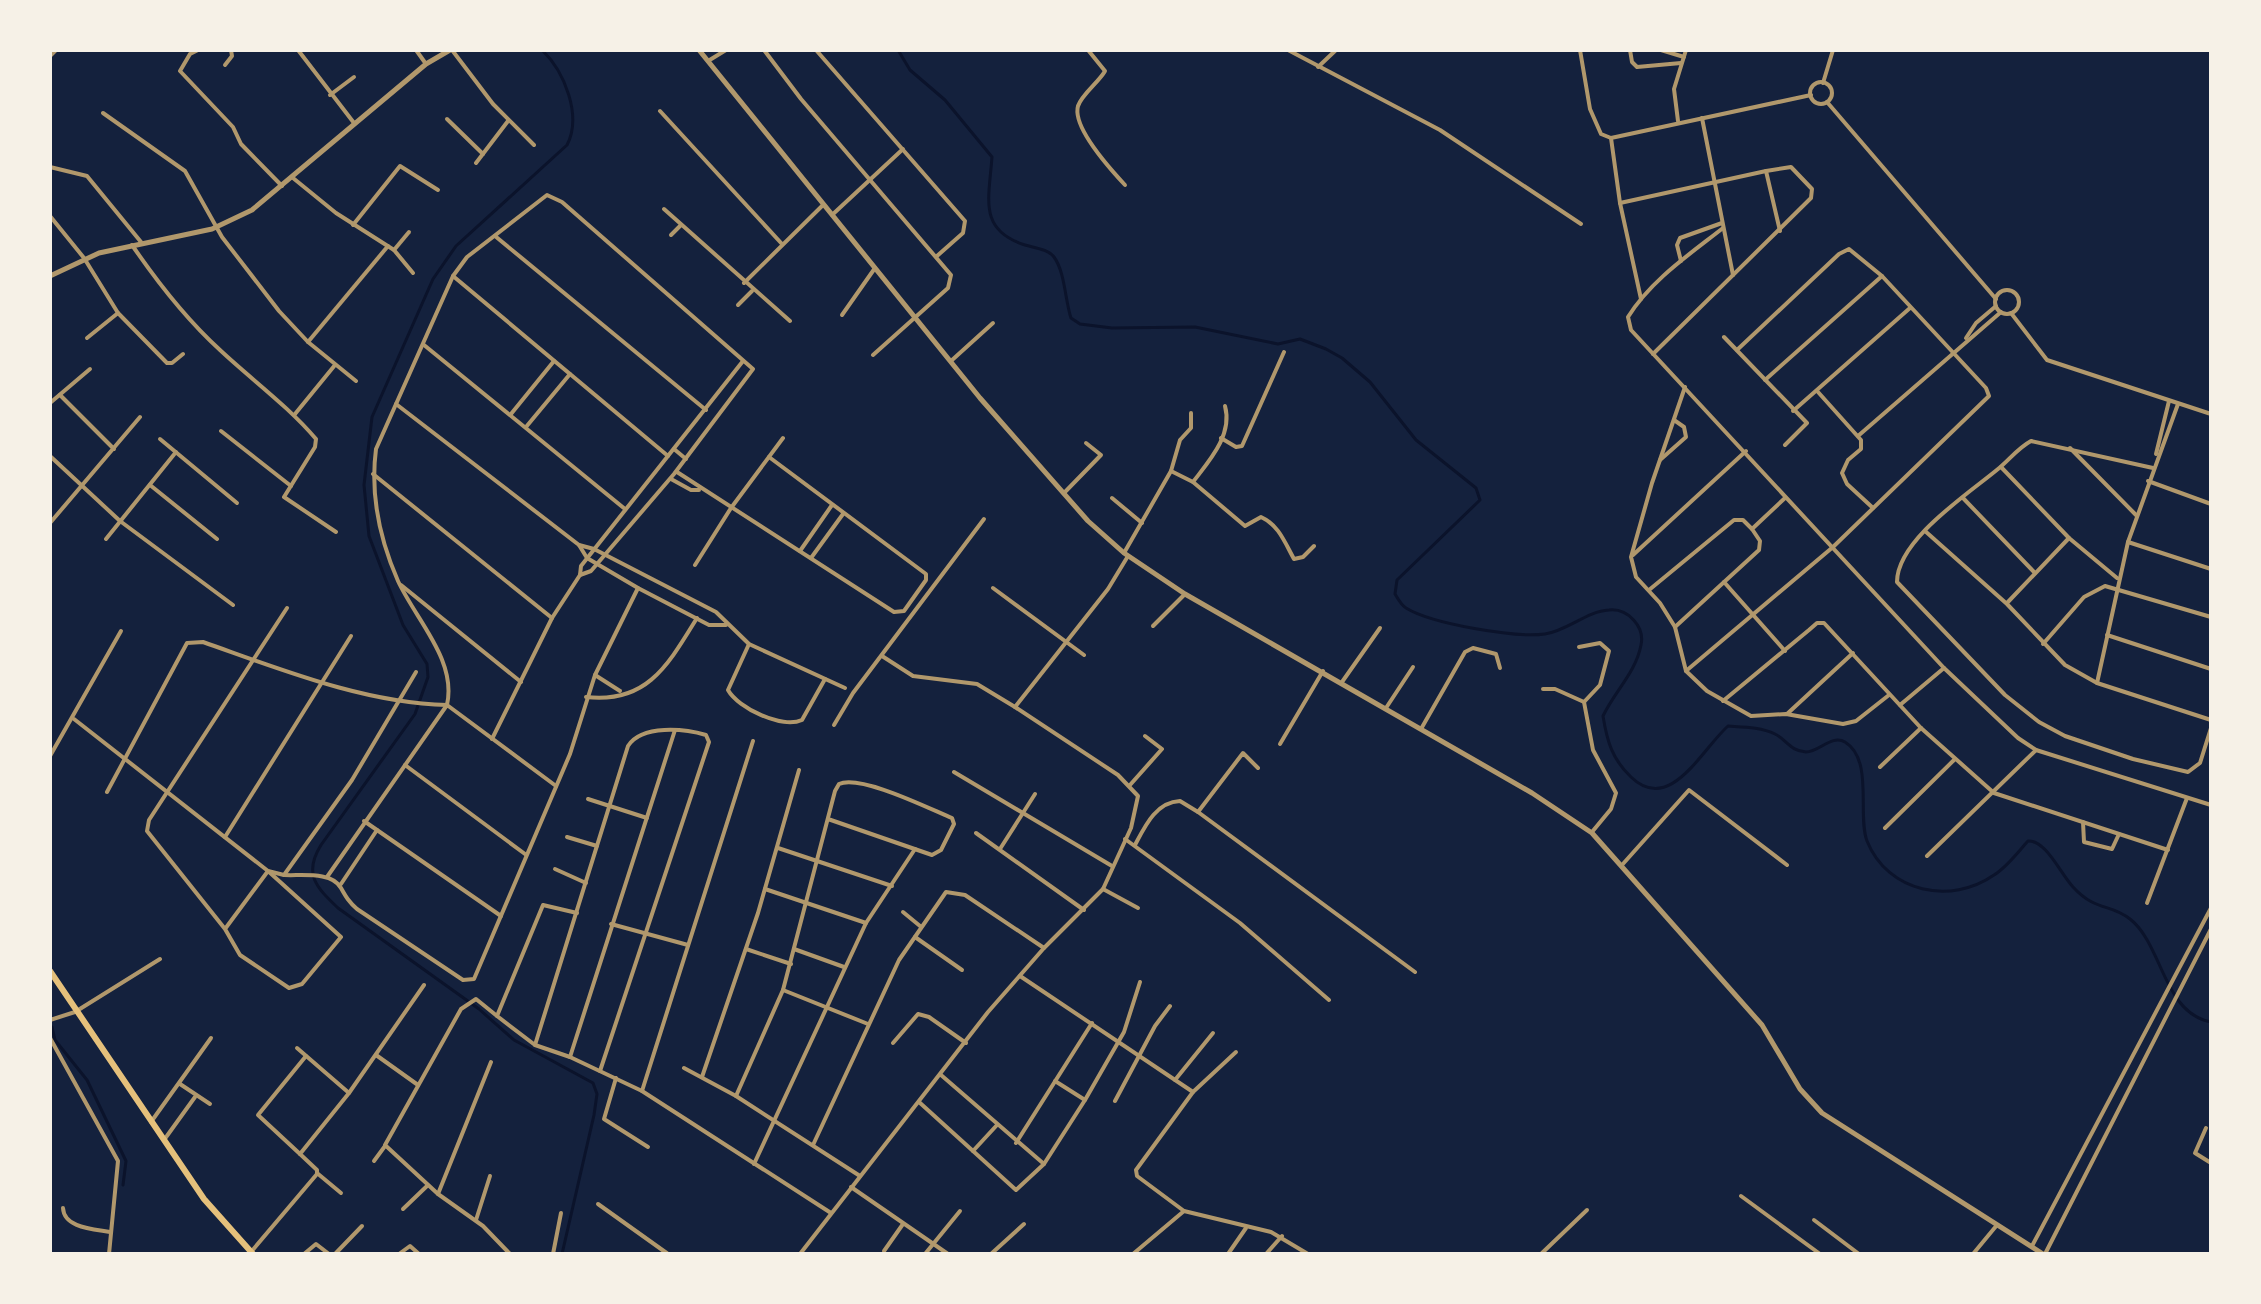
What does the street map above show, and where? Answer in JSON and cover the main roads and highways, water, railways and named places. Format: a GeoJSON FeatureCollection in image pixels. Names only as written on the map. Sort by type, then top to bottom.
{"type":"FeatureCollection","features":[{"type":"Feature","properties":{"kind":"main road"},"geometry":{"type":"LineString","coordinates":[[50,971],[204,1199],[252,1253]]}},
{"type":"Feature","properties":{"kind":"waterway"},"geometry":{"type":"LineString","coordinates":[[542,50],[558,70],[569,95],[573,121],[567,145],[456,246],[433,279],[372,417],[364,485],[369,536],[403,625],[427,664],[428,677],[415,714],[321,845],[313,872],[318,886],[338,908],[479,1009],[514,1040],[593,1083],[597,1094],[594,1115],[562,1254]]}},
{"type":"Feature","properties":{"kind":"waterway"},"geometry":{"type":"LineString","coordinates":[[898,50],[910,70],[945,100],[992,157],[989,199],[993,222],[1010,239],[1045,250],[1054,257],[1071,318],[1080,324],[1112,328],[1195,327],[1278,344],[1300,339],[1326,349],[1342,358],[1370,382],[1416,440],[1476,488],[1480,500],[1397,580],[1395,594],[1404,607],[1454,624],[1532,635],[1553,632],[1601,611],[1616,610],[1629,615],[1638,625],[1641,645],[1630,673],[1603,716],[1611,749],[1631,777],[1645,787],[1659,788],[1672,784],[1728,726],[1770,732],[1796,750],[1806,752],[1835,740],[1845,742],[1854,750],[1862,774],[1867,841],[1877,859],[1890,872],[1905,883],[1922,889],[1959,890],[1994,875],[2028,841],[2035,842],[2047,851],[2081,895],[2130,919],[2150,945],[2183,1006],[2195,1016],[2211,1022]]}},
{"type":"Feature","properties":{"kind":"waterway"},"geometry":{"type":"LineString","coordinates":[[52,1027],[55,1040],[87,1080],[126,1161],[123,1185]]}}]}
